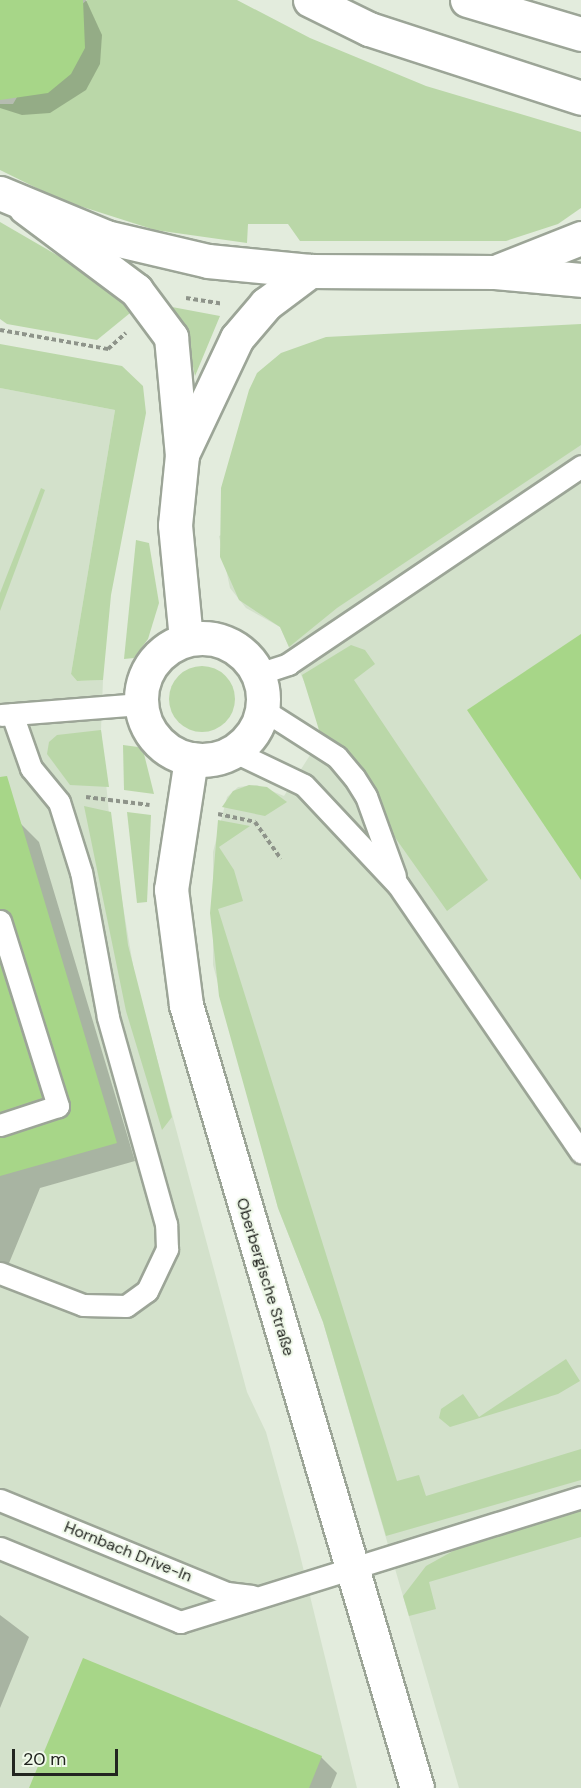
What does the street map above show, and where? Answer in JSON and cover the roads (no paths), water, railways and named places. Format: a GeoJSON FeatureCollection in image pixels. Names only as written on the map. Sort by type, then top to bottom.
{"type":"FeatureCollection","features":[{"type":"Feature","properties":{"kind":"main road"},"geometry":{"type":"LineString","coordinates":[[310,0],[369,29],[581,98]]}},
{"type":"Feature","properties":{"kind":"main road"},"geometry":{"type":"LineString","coordinates":[[467,0],[581,34]]}},
{"type":"Feature","properties":{"kind":"main road"},"geometry":{"type":"LineString","coordinates":[[13,200],[157,251],[310,271],[495,272],[581,280]]}},
{"type":"Feature","properties":{"kind":"main road"},"geometry":{"type":"LineString","coordinates":[[13,200],[136,290],[160,318],[176,354],[182,455],[175,525],[186,639]]}},
{"type":"Feature","properties":{"kind":"main road"},"geometry":{"type":"LineString","coordinates":[[495,272],[581,238]]}},
{"type":"Feature","properties":{"kind":"main road"},"geometry":{"type":"LineString","coordinates":[[182,455],[237,338],[266,304],[310,271]]}},
{"type":"Feature","properties":{"kind":"main road"},"geometry":{"type":"LineString","coordinates":[[186,639],[223,642],[241,652],[258,674],[262,709],[253,731],[235,752],[191,759],[166,748],[148,729],[140,704],[150,665],[186,639]]}},
{"type":"Feature","properties":{"kind":"main road","name":"Oberbergische Straße"},"geometry":{"type":"LineString","coordinates":[[191,759],[171,889],[179,972],[259,1262],[356,1570],[417,1788]]}},
{"type":"Feature","properties":{"kind":"lane"},"geometry":{"type":"LineString","coordinates":[[258,674],[288,664],[581,466]]}},
{"type":"Feature","properties":{"kind":"lane"},"geometry":{"type":"LineString","coordinates":[[0,1274],[102,1309],[126,1306],[147,1291],[166,1249],[166,1224],[108,1017],[81,872],[59,802],[31,768],[6,715],[140,704]]}},
{"type":"Feature","properties":{"kind":"lane"},"geometry":{"type":"LineString","coordinates":[[262,709],[337,757],[354,777],[366,796],[398,885]]}},
{"type":"Feature","properties":{"kind":"lane"},"geometry":{"type":"LineString","coordinates":[[235,752],[304,785],[398,885],[581,1152]]}},
{"type":"Feature","properties":{"kind":"lane"},"geometry":{"type":"LineString","coordinates":[[0,921],[58,1106],[0,1125]]}},
{"type":"Feature","properties":{"kind":"lane"},"geometry":{"type":"LineString","coordinates":[[0,1548],[180,1622],[356,1570],[581,1497]]}},
{"type":"Feature","properties":{"kind":"lane","name":"Hornbach Drive-In"},"geometry":{"type":"LineString","coordinates":[[0,1500],[227,1593],[259,1597]]}}]}
